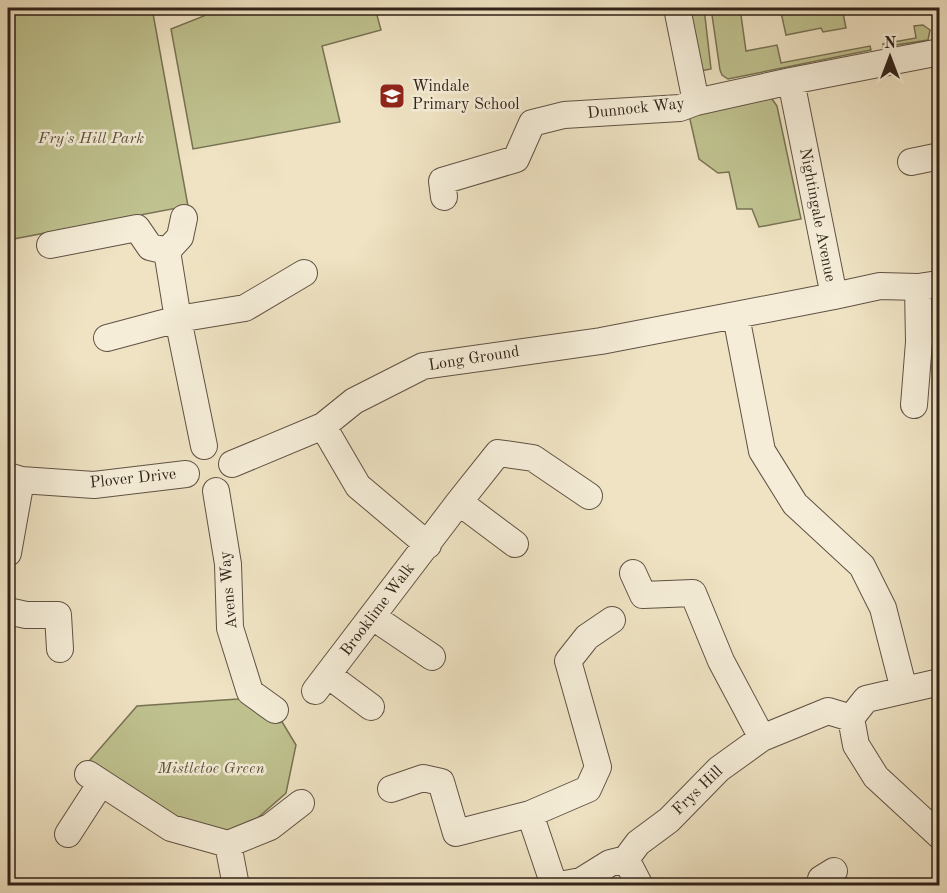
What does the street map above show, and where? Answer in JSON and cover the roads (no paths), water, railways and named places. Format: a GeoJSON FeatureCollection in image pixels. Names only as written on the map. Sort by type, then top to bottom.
{"type":"FeatureCollection","features":[{"type":"Feature","properties":{"kind":"street"},"geometry":{"type":"LineString","coordinates":[[677,8],[696,102]]}},
{"type":"Feature","properties":{"kind":"street","name":"Dunnock Way"},"geometry":{"type":"LineString","coordinates":[[444,197],[442,182],[516,159],[532,123],[564,115],[680,108],[696,102],[791,81],[938,58]]}},
{"type":"Feature","properties":{"kind":"street","name":"Nightingale Avenue"},"geometry":{"type":"LineString","coordinates":[[736,316],[834,296],[791,81]]}},
{"type":"Feature","properties":{"kind":"street"},"geometry":{"type":"LineString","coordinates":[[911,162],[939,156]]}},
{"type":"Feature","properties":{"kind":"street"},"geometry":{"type":"LineString","coordinates":[[167,251],[180,237],[184,218]]}},
{"type":"Feature","properties":{"kind":"street"},"geometry":{"type":"LineString","coordinates":[[50,245],[137,228],[150,247],[167,251]]}},
{"type":"Feature","properties":{"kind":"street"},"geometry":{"type":"LineString","coordinates":[[167,251],[178,319],[204,446]]}},
{"type":"Feature","properties":{"kind":"street"},"geometry":{"type":"LineString","coordinates":[[107,338],[178,319],[244,308],[304,273]]}},
{"type":"Feature","properties":{"kind":"street"},"geometry":{"type":"LineString","coordinates":[[834,296],[880,286],[928,285],[919,342],[914,405]]}},
{"type":"Feature","properties":{"kind":"street"},"geometry":{"type":"LineString","coordinates":[[736,316],[762,451],[795,504],[862,566],[883,608],[904,690]]}},
{"type":"Feature","properties":{"kind":"street","name":"Long Ground"},"geometry":{"type":"LineString","coordinates":[[232,464],[323,426],[354,401],[423,366],[601,340],[736,316]]}},
{"type":"Feature","properties":{"kind":"street"},"geometry":{"type":"LineString","coordinates":[[323,426],[358,486],[428,545]]}},
{"type":"Feature","properties":{"kind":"street"},"geometry":{"type":"LineString","coordinates":[[204,446],[220,448],[227,453],[232,464],[230,480],[216,491],[200,490],[193,486],[186,474],[188,458],[193,451],[204,446]]}},
{"type":"Feature","properties":{"kind":"street","name":"Brooklime Walk"},"geometry":{"type":"LineString","coordinates":[[371,706],[322,683],[428,545],[494,451],[533,458],[589,496]]}},
{"type":"Feature","properties":{"kind":"street","name":"Plover Drive"},"geometry":{"type":"LineString","coordinates":[[14,478],[94,485],[186,474]]}},
{"type":"Feature","properties":{"kind":"street"},"geometry":{"type":"LineString","coordinates":[[8,553],[14,478]]}},
{"type":"Feature","properties":{"kind":"street","name":"Avens Way"},"geometry":{"type":"LineString","coordinates":[[216,491],[228,564],[230,628],[250,692],[275,710]]}},
{"type":"Feature","properties":{"kind":"street"},"geometry":{"type":"LineString","coordinates":[[459,502],[515,544]]}},
{"type":"Feature","properties":{"kind":"street"},"geometry":{"type":"LineString","coordinates":[[633,573],[643,595],[700,588],[721,662],[762,738]]}},
{"type":"Feature","properties":{"kind":"street"},"geometry":{"type":"LineString","coordinates":[[8,610],[26,615],[58,615],[60,649]]}},
{"type":"Feature","properties":{"kind":"street"},"geometry":{"type":"LineString","coordinates":[[373,617],[432,657]]}},
{"type":"Feature","properties":{"kind":"street"},"geometry":{"type":"LineString","coordinates":[[391,789],[423,778],[441,782],[456,833],[530,814],[588,789],[597,766],[568,661],[586,638],[612,620]]}},
{"type":"Feature","properties":{"kind":"street"},"geometry":{"type":"LineString","coordinates":[[939,682],[866,699],[851,718],[856,745],[876,777],[939,836]]}},
{"type":"Feature","properties":{"kind":"street","name":"Frys Hill"},"geometry":{"type":"LineString","coordinates":[[554,885],[581,881],[610,863],[626,859],[638,843],[669,820],[719,769],[762,738],[828,711],[851,718]]}},
{"type":"Feature","properties":{"kind":"street"},"geometry":{"type":"LineString","coordinates":[[68,834],[95,779],[171,828],[228,844],[270,827],[302,803]]}},
{"type":"Feature","properties":{"kind":"street"},"geometry":{"type":"LineString","coordinates":[[530,814],[554,885]]}},
{"type":"Feature","properties":{"kind":"street"},"geometry":{"type":"LineString","coordinates":[[228,844],[236,885]]}},
{"type":"Feature","properties":{"kind":"street"},"geometry":{"type":"LineString","coordinates":[[626,859],[640,885]]}},
{"type":"Feature","properties":{"kind":"place","name":"Windale Primary School"},"geometry":{"type":"Point","coordinates":[392,96]}},
{"type":"Feature","properties":{"kind":"park label","name":"Fry's Hill Park"},"geometry":{"type":"Point","coordinates":[91,139]}},
{"type":"Feature","properties":{"kind":"park label","name":"Mistletoe Green"},"geometry":{"type":"Point","coordinates":[211,769]}}]}
